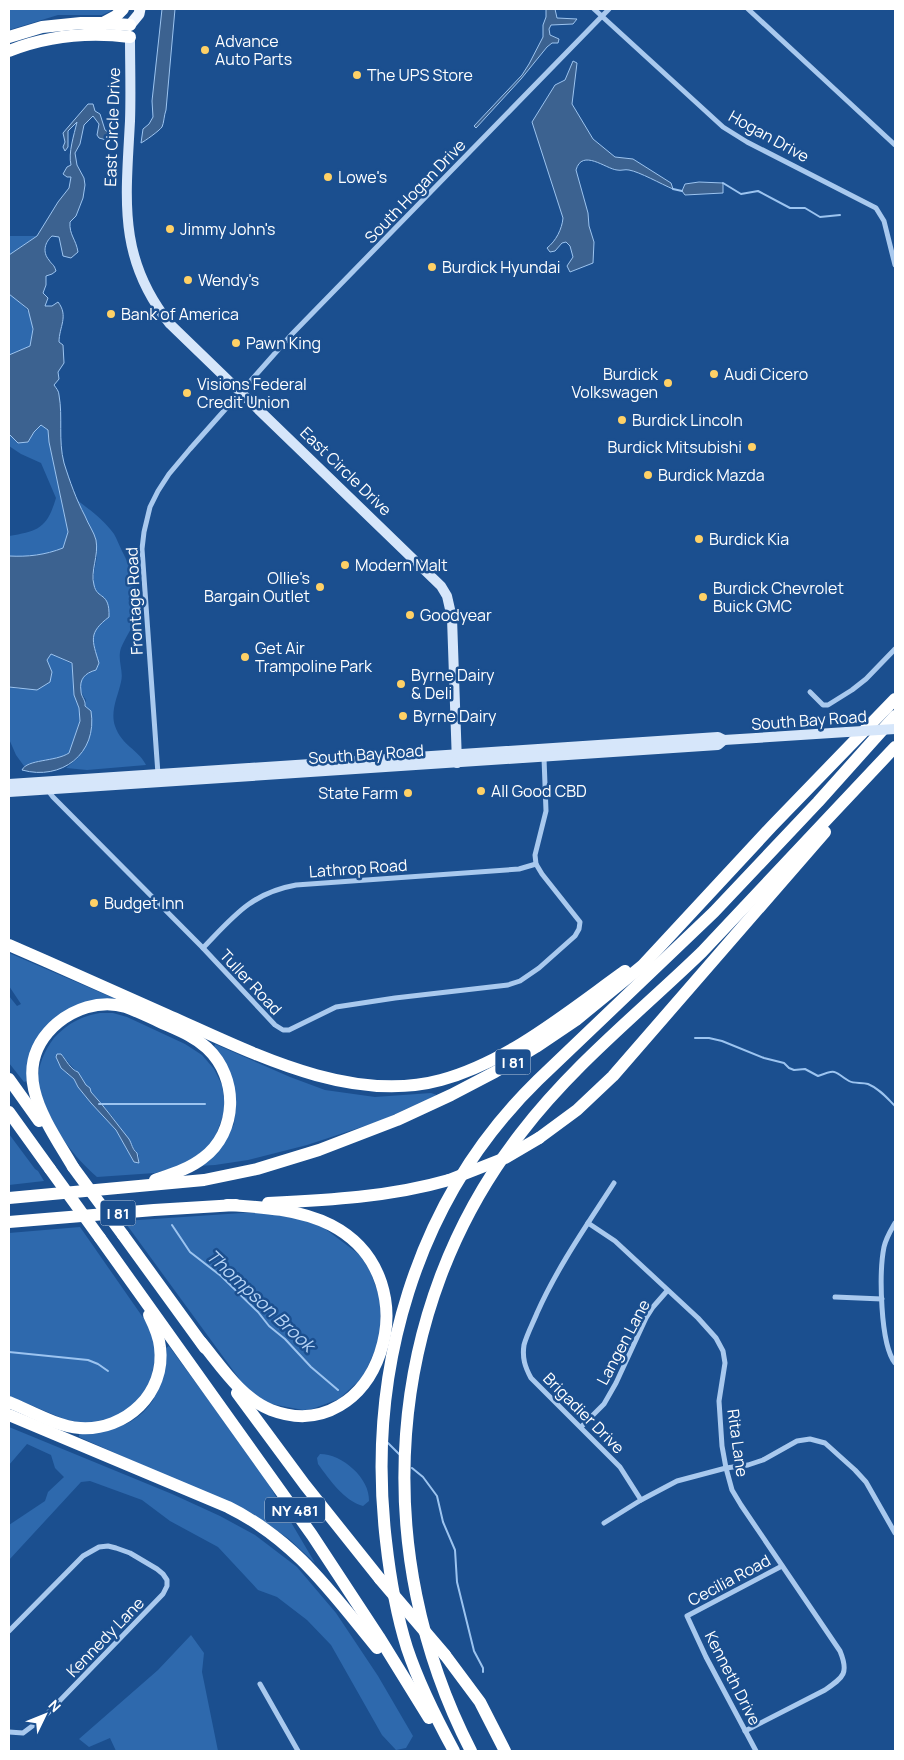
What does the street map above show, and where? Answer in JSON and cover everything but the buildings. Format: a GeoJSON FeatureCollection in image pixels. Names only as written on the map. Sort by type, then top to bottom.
{"type":"FeatureCollection","features":[{"type":"Feature","properties":{"kind":"highway"},"geometry":{"type":"LineString","coordinates":[[103,23],[124,9]]}},
{"type":"Feature","properties":{"kind":"highway"},"geometry":{"type":"LineString","coordinates":[[9,37],[42,27],[81,23],[103,23],[130,31]]}},
{"type":"Feature","properties":{"kind":"highway"},"geometry":{"type":"LineString","coordinates":[[9,51],[56,38],[130,31]]}},
{"type":"Feature","properties":{"kind":"highway","name":"I 81"},"geometry":{"type":"LineString","coordinates":[[9,1198],[204,1180],[257,1169],[319,1150],[418,1111],[494,1072],[556,1034],[642,966],[772,826],[895,699]]}},
{"type":"Feature","properties":{"kind":"highway"},"geometry":{"type":"LineString","coordinates":[[454,1751],[419,1679],[402,1632],[388,1556],[382,1499],[381,1454],[389,1371],[405,1305],[421,1257],[447,1198],[484,1140],[528,1089],[714,912],[818,802],[895,716]]}},
{"type":"Feature","properties":{"kind":"highway"},"geometry":{"type":"LineString","coordinates":[[470,1751],[450,1706],[423,1626],[410,1565],[404,1488],[405,1437],[415,1362],[433,1297],[466,1216],[502,1158],[531,1119],[613,1033],[702,952],[895,747]]}},
{"type":"Feature","properties":{"kind":"highway","name":"I 81"},"geometry":{"type":"LineString","coordinates":[[9,1222],[374,1196],[411,1190],[449,1180],[493,1163],[539,1138],[577,1110],[613,1076],[824,833],[895,747]]}},
{"type":"Feature","properties":{"kind":"highway"},"geometry":{"type":"LineString","coordinates":[[9,945],[219,1038],[289,1066],[341,1082],[391,1086],[439,1081],[456,1076],[495,1058],[565,1015],[668,940]]}},
{"type":"Feature","properties":{"kind":"highway"},"geometry":{"type":"LineString","coordinates":[[73,1167],[42,1115],[33,1092],[32,1072],[36,1054],[49,1031],[62,1019],[77,1010],[105,1005],[125,1007],[184,1033],[207,1048],[218,1061],[226,1076],[229,1084],[230,1108],[220,1140],[204,1157],[182,1170],[152,1181],[122,1187]]}},
{"type":"Feature","properties":{"kind":"highway","name":"NY 481"},"geometry":{"type":"LineString","coordinates":[[9,1079],[288,1464],[380,1579],[445,1655],[480,1702],[505,1751]]}},
{"type":"Feature","properties":{"kind":"highway","name":"NY 481"},"geometry":{"type":"LineString","coordinates":[[9,1112],[308,1529],[448,1751]]}},
{"type":"Feature","properties":{"kind":"highway"},"geometry":{"type":"LineString","coordinates":[[201,1342],[238,1386],[252,1399],[271,1410],[285,1414],[304,1415],[319,1413],[333,1408],[363,1385],[373,1370],[384,1340],[387,1309],[380,1281],[370,1261],[349,1237],[331,1225],[307,1216],[269,1209],[227,1205]]}},
{"type":"Feature","properties":{"kind":"highway"},"geometry":{"type":"LineString","coordinates":[[9,1402],[53,1420],[80,1428],[108,1426],[124,1419],[137,1409],[155,1385],[160,1362],[160,1348],[153,1323],[129,1277]]}},
{"type":"Feature","properties":{"kind":"highway"},"geometry":{"type":"LineString","coordinates":[[9,1415],[228,1507],[266,1529],[291,1548],[316,1574],[410,1688]]}},
{"type":"Feature","properties":{"kind":"main road","name":"East Circle Drive"},"geometry":{"type":"LineString","coordinates":[[124,9],[130,31]]}},
{"type":"Feature","properties":{"kind":"main road"},"geometry":{"type":"LineString","coordinates":[[130,31],[140,14],[140,9]]}},
{"type":"Feature","properties":{"kind":"street","name":"Hogan Drive"},"geometry":{"type":"LineString","coordinates":[[594,9],[723,127],[747,142],[876,208],[884,221],[895,265]]}},
{"type":"Feature","properties":{"kind":"street","name":"South Hogan Drive"},"geometry":{"type":"LineString","coordinates":[[240,392],[293,333],[609,9]]}},
{"type":"Feature","properties":{"kind":"street"},"geometry":{"type":"LineString","coordinates":[[748,9],[895,145]]}},
{"type":"Feature","properties":{"kind":"street","name":"East Circle Drive"},"geometry":{"type":"LineString","coordinates":[[130,31],[130,119],[126,213],[132,246],[140,272],[164,316],[202,356],[441,586],[447,596],[452,618],[457,759]]}},
{"type":"Feature","properties":{"kind":"street","name":"Frontage Road"},"geometry":{"type":"LineString","coordinates":[[158,778],[143,570],[144,532],[150,507],[169,474],[240,392]]}},
{"type":"Feature","properties":{"kind":"street"},"geometry":{"type":"LineString","coordinates":[[810,692],[823,704],[828,705],[866,679],[895,649]]}},
{"type":"Feature","properties":{"kind":"street","name":"South Bay Road"},"geometry":{"type":"LineString","coordinates":[[9,784],[47,785],[457,759],[718,737],[724,740],[895,729]]}},
{"type":"Feature","properties":{"kind":"street","name":"South Bay Road"},"geometry":{"type":"LineString","coordinates":[[457,759],[544,758],[718,745],[724,740]]}},
{"type":"Feature","properties":{"kind":"street"},"geometry":{"type":"LineString","coordinates":[[536,864],[535,855],[546,811],[544,758]]}},
{"type":"Feature","properties":{"kind":"street","name":"South Bay Road"},"geometry":{"type":"LineString","coordinates":[[9,792],[47,785]]}},
{"type":"Feature","properties":{"kind":"street","name":"Tuller Road"},"geometry":{"type":"LineString","coordinates":[[47,785],[53,797],[203,948],[275,1025],[283,1030],[290,1030],[336,1007],[508,985],[520,981],[539,968],[575,936],[580,922],[536,864]]}},
{"type":"Feature","properties":{"kind":"street","name":"Lathrop Road"},"geometry":{"type":"LineString","coordinates":[[203,948],[251,901],[282,887],[519,869],[536,864]]}},
{"type":"Feature","properties":{"kind":"street","name":"Brigadier Drive"},"geometry":{"type":"LineString","coordinates":[[614,1182],[562,1263],[544,1298],[526,1339],[524,1366],[532,1378],[620,1467],[641,1500]]}},
{"type":"Feature","properties":{"kind":"street"},"geometry":{"type":"LineString","coordinates":[[895,1222],[884,1247],[882,1259],[885,1340],[890,1357],[895,1363]]}},
{"type":"Feature","properties":{"kind":"street","name":"Rita Lane"},"geometry":{"type":"LineString","coordinates":[[588,1223],[615,1241],[716,1338],[723,1351],[725,1363],[719,1401],[720,1428],[726,1468],[732,1490],[840,1651],[845,1664],[845,1672],[837,1682],[746,1731]]}},
{"type":"Feature","properties":{"kind":"street","name":"Langen Lane"},"geometry":{"type":"LineString","coordinates":[[581,1428],[604,1404],[616,1383],[646,1318],[653,1307],[668,1291]]}},
{"type":"Feature","properties":{"kind":"street"},"geometry":{"type":"LineString","coordinates":[[835,1297],[882,1299]]}},
{"type":"Feature","properties":{"kind":"street"},"geometry":{"type":"LineString","coordinates":[[604,1523],[677,1481],[726,1468],[748,1465],[763,1460],[797,1441],[810,1439],[825,1443],[866,1482],[895,1533]]}},
{"type":"Feature","properties":{"kind":"street","name":"Kennedy Lane"},"geometry":{"type":"LineString","coordinates":[[9,1631],[83,1556],[99,1547],[108,1546],[130,1553],[162,1574],[166,1580],[167,1586],[163,1594],[43,1718],[23,1733],[9,1732]]}},
{"type":"Feature","properties":{"kind":"street","name":"Cecilia Road"},"geometry":{"type":"LineString","coordinates":[[688,1616],[782,1566]]}},
{"type":"Feature","properties":{"kind":"street","name":"Kenneth Drive"},"geometry":{"type":"LineString","coordinates":[[688,1616],[706,1657],[756,1751]]}},
{"type":"Feature","properties":{"kind":"street"},"geometry":{"type":"LineString","coordinates":[[260,1684],[298,1751]]}},
{"type":"Feature","properties":{"kind":"shaded area"},"geometry":{"type":"Polygon","coordinates":[[[9,9],[111,9],[111,11],[102,15],[58,15],[9,30],[9,9]]]}},
{"type":"Feature","properties":{"kind":"shaded area"},"geometry":{"type":"Polygon","coordinates":[[[162,9],[175,9],[166,110],[162,127],[141,143],[143,129],[153,117],[152,101],[162,9]]]}},
{"type":"Feature","properties":{"kind":"shaded area"},"geometry":{"type":"Polygon","coordinates":[[[546,9],[555,9],[557,18],[577,19],[573,24],[551,25],[549,29],[550,35],[559,39],[558,43],[552,43],[547,47],[521,79],[476,128],[474,126],[522,75],[529,64],[543,37],[546,9]]]}},
{"type":"Feature","properties":{"kind":"shaded area"},"geometry":{"type":"Polygon","coordinates":[[[573,61],[577,63],[572,104],[593,139],[615,157],[633,159],[671,183],[673,189],[634,171],[612,169],[589,160],[579,164],[576,170],[594,242],[593,263],[570,272],[567,266],[573,257],[570,246],[566,242],[562,243],[555,251],[550,252],[547,248],[558,235],[563,218],[532,122],[555,85],[565,80],[573,61]]]}},
{"type":"Feature","properties":{"kind":"shaded area"},"geometry":{"type":"Polygon","coordinates":[[[88,104],[93,104],[95,111],[100,114],[105,130],[112,135],[112,139],[110,141],[99,138],[97,135],[99,124],[93,116],[84,125],[80,144],[75,153],[77,165],[84,178],[85,185],[83,198],[76,216],[70,222],[78,252],[71,258],[63,256],[59,237],[52,236],[50,238],[45,247],[46,254],[56,271],[46,276],[46,285],[43,293],[48,298],[45,306],[52,306],[58,302],[63,312],[59,342],[63,345],[64,363],[58,372],[59,379],[54,385],[59,392],[62,454],[73,490],[96,540],[93,580],[96,590],[108,603],[109,617],[98,628],[94,637],[99,663],[96,670],[86,675],[81,683],[81,693],[85,706],[91,711],[92,726],[89,740],[83,751],[74,761],[63,768],[36,772],[22,770],[29,764],[69,753],[80,721],[79,708],[74,695],[72,663],[51,654],[47,660],[52,672],[50,682],[37,690],[9,687],[9,556],[36,555],[63,548],[68,532],[48,430],[41,425],[28,442],[18,443],[9,434],[9,355],[30,346],[33,329],[28,309],[9,294],[9,255],[37,236],[69,188],[71,177],[63,174],[67,167],[71,165],[71,150],[77,122],[68,131],[68,147],[65,151],[63,147],[65,142],[63,133],[88,104]]]}},
{"type":"Feature","properties":{"kind":"shaded area"},"geometry":{"type":"Polygon","coordinates":[[[699,182],[723,183],[723,193],[685,195],[682,191],[685,184],[699,182]]]}},
{"type":"Feature","properties":{"kind":"shaded area"},"geometry":{"type":"Polygon","coordinates":[[[9,236],[37,236],[9,255],[9,236]]]}},
{"type":"Feature","properties":{"kind":"shaded area"},"geometry":{"type":"Polygon","coordinates":[[[9,294],[30,315],[32,336],[30,346],[9,355],[9,294]]]}},
{"type":"Feature","properties":{"kind":"shaded area"},"geometry":{"type":"Polygon","coordinates":[[[41,425],[48,430],[68,532],[63,548],[36,555],[9,556],[9,536],[35,530],[45,522],[56,498],[41,463],[9,446],[9,434],[19,443],[28,442],[41,425]]]}},
{"type":"Feature","properties":{"kind":"shaded area"},"geometry":{"type":"Polygon","coordinates":[[[77,500],[92,511],[114,534],[135,581],[138,596],[137,613],[120,652],[122,678],[113,715],[118,733],[146,765],[87,770],[66,768],[78,758],[86,700],[81,690],[81,682],[86,675],[96,670],[99,664],[94,637],[98,628],[109,617],[94,586],[97,557],[96,539],[77,500]]]}},
{"type":"Feature","properties":{"kind":"shaded area"},"geometry":{"type":"Polygon","coordinates":[[[51,654],[72,664],[74,695],[79,708],[80,721],[69,753],[58,758],[24,766],[16,755],[9,739],[9,687],[19,689],[52,672],[47,660],[51,654]]]}},
{"type":"Feature","properties":{"kind":"shaded area"},"geometry":{"type":"Polygon","coordinates":[[[9,953],[118,1000],[58,1017],[27,1081],[24,1082],[9,1063],[9,996],[17,1006],[21,1004],[9,986],[9,953]]]}},
{"type":"Feature","properties":{"kind":"shaded area"},"geometry":{"type":"Polygon","coordinates":[[[100,1013],[113,1013],[127,1017],[185,1044],[202,1055],[214,1069],[222,1085],[224,1113],[213,1143],[185,1165],[155,1173],[97,1177],[72,1151],[52,1121],[38,1084],[40,1066],[47,1048],[59,1033],[75,1021],[100,1013]],[[61,1054],[61,1068],[74,1079],[91,1103],[116,1130],[134,1162],[139,1163],[139,1156],[112,1116],[91,1092],[82,1078],[61,1054]]]}},
{"type":"Feature","properties":{"kind":"shaded area"},"geometry":{"type":"Polygon","coordinates":[[[215,1044],[290,1077],[325,1090],[375,1097],[431,1093],[437,1095],[380,1121],[307,1145],[248,1160],[198,1166],[227,1137],[234,1124],[236,1106],[214,1047],[215,1044]]]}},
{"type":"Feature","properties":{"kind":"shaded area"},"geometry":{"type":"Polygon","coordinates":[[[57,1054],[61,1054],[71,1067],[78,1072],[91,1092],[129,1139],[137,1153],[139,1163],[134,1162],[116,1130],[91,1103],[74,1079],[61,1068],[56,1057],[57,1054]]]}},
{"type":"Feature","properties":{"kind":"shaded area"},"geometry":{"type":"Polygon","coordinates":[[[9,1134],[38,1171],[44,1181],[9,1185],[9,1134]]]}},
{"type":"Feature","properties":{"kind":"shaded area"},"geometry":{"type":"Polygon","coordinates":[[[267,1213],[303,1220],[324,1228],[360,1255],[370,1271],[380,1298],[380,1339],[363,1377],[339,1399],[312,1409],[303,1410],[266,1403],[243,1384],[124,1221],[267,1213]]]}},
{"type":"Feature","properties":{"kind":"shaded area"},"geometry":{"type":"Polygon","coordinates":[[[80,1227],[151,1329],[156,1353],[150,1384],[125,1415],[84,1424],[64,1419],[9,1396],[9,1233],[80,1227]]]}},
{"type":"Feature","properties":{"kind":"shaded area"},"geometry":{"type":"Polygon","coordinates":[[[169,1346],[262,1473],[315,1563],[289,1539],[253,1514],[79,1437],[79,1433],[99,1432],[116,1428],[131,1421],[143,1412],[153,1400],[160,1385],[166,1348],[169,1346]]]}},
{"type":"Feature","properties":{"kind":"shaded area"},"geometry":{"type":"Polygon","coordinates":[[[9,1427],[172,1494],[220,1516],[255,1535],[297,1567],[336,1613],[378,1676],[413,1736],[406,1748],[396,1750],[382,1735],[331,1645],[307,1620],[277,1597],[258,1590],[218,1547],[170,1521],[142,1500],[90,1481],[81,1482],[9,1560],[9,1525],[45,1501],[48,1492],[64,1477],[55,1468],[51,1455],[27,1444],[9,1465],[9,1427]]]}},
{"type":"Feature","properties":{"kind":"shaded area"},"geometry":{"type":"Polygon","coordinates":[[[320,1454],[337,1458],[353,1469],[365,1484],[369,1501],[363,1506],[343,1494],[318,1464],[317,1458],[320,1454]]]}},
{"type":"Feature","properties":{"kind":"shaded area"},"geometry":{"type":"Polygon","coordinates":[[[191,1635],[204,1653],[202,1672],[218,1751],[116,1751],[110,1738],[89,1747],[79,1739],[158,1670],[191,1635]]]}},
{"type":"Feature","properties":{"kind":"waterway"},"geometry":{"type":"LineString","coordinates":[[723,183],[741,194],[758,191],[790,208],[805,208],[820,217],[840,215]]}},
{"type":"Feature","properties":{"kind":"waterway"},"geometry":{"type":"LineString","coordinates":[[673,189],[682,191]]}},
{"type":"Feature","properties":{"kind":"waterway"},"geometry":{"type":"LineString","coordinates":[[695,1038],[709,1038],[722,1041],[764,1058],[784,1063],[794,1070],[805,1069],[818,1076],[835,1072],[851,1082],[866,1083],[872,1086],[895,1106]]}},
{"type":"Feature","properties":{"kind":"waterway"},"geometry":{"type":"LineString","coordinates":[[99,1104],[205,1104]]}},
{"type":"Feature","properties":{"kind":"waterway","name":"Thompson Brook"},"geometry":{"type":"LineString","coordinates":[[172,1225],[190,1252],[221,1276],[311,1367],[338,1390]]}},
{"type":"Feature","properties":{"kind":"waterway"},"geometry":{"type":"LineString","coordinates":[[9,1352],[88,1360],[108,1371]]}},
{"type":"Feature","properties":{"kind":"waterway","name":"Thompson Brook"},"geometry":{"type":"LineString","coordinates":[[388,1443],[400,1455]]}},
{"type":"Feature","properties":{"kind":"waterway","name":"Thompson Brook"},"geometry":{"type":"LineString","coordinates":[[412,1468],[423,1477],[437,1496],[443,1522],[455,1550],[457,1582],[474,1651],[483,1668],[483,1672]]}},
{"type":"Feature","properties":{"kind":"place","name":"Advance Auto Parts"},"geometry":{"type":"Point","coordinates":[205,50]}},
{"type":"Feature","properties":{"kind":"place","name":"The UPS Store"},"geometry":{"type":"Point","coordinates":[357,75]}},
{"type":"Feature","properties":{"kind":"place","name":"Lowe's"},"geometry":{"type":"Point","coordinates":[328,177]}},
{"type":"Feature","properties":{"kind":"place","name":"Jimmy John's"},"geometry":{"type":"Point","coordinates":[170,229]}},
{"type":"Feature","properties":{"kind":"place","name":"Burdick Hyundai"},"geometry":{"type":"Point","coordinates":[432,267]}},
{"type":"Feature","properties":{"kind":"place","name":"Wendy's"},"geometry":{"type":"Point","coordinates":[188,280]}},
{"type":"Feature","properties":{"kind":"place","name":"Bank of America"},"geometry":{"type":"Point","coordinates":[111,314]}},
{"type":"Feature","properties":{"kind":"place","name":"Pawn King"},"geometry":{"type":"Point","coordinates":[236,343]}},
{"type":"Feature","properties":{"kind":"place","name":"Audi Cicero"},"geometry":{"type":"Point","coordinates":[714,374]}},
{"type":"Feature","properties":{"kind":"place","name":"Burdick Volkswagen"},"geometry":{"type":"Point","coordinates":[668,383]}},
{"type":"Feature","properties":{"kind":"place","name":"Visions Federal Credit Union"},"geometry":{"type":"Point","coordinates":[187,393]}},
{"type":"Feature","properties":{"kind":"place","name":"Burdick Lincoln"},"geometry":{"type":"Point","coordinates":[622,420]}},
{"type":"Feature","properties":{"kind":"place","name":"Burdick Mitsubishi"},"geometry":{"type":"Point","coordinates":[752,447]}},
{"type":"Feature","properties":{"kind":"place","name":"Burdick Mazda"},"geometry":{"type":"Point","coordinates":[648,475]}},
{"type":"Feature","properties":{"kind":"place","name":"Burdick Kia"},"geometry":{"type":"Point","coordinates":[699,539]}},
{"type":"Feature","properties":{"kind":"place","name":"Modern Malt"},"geometry":{"type":"Point","coordinates":[345,565]}},
{"type":"Feature","properties":{"kind":"place","name":"Ollie's Bargain Outlet"},"geometry":{"type":"Point","coordinates":[320,587]}},
{"type":"Feature","properties":{"kind":"place","name":"Burdick Chevrolet Buick GMC"},"geometry":{"type":"Point","coordinates":[703,597]}},
{"type":"Feature","properties":{"kind":"place","name":"Goodyear"},"geometry":{"type":"Point","coordinates":[410,615]}},
{"type":"Feature","properties":{"kind":"place","name":"Get Air Trampoline Park"},"geometry":{"type":"Point","coordinates":[245,657]}},
{"type":"Feature","properties":{"kind":"place","name":"Byrne Dairy & Deli"},"geometry":{"type":"Point","coordinates":[401,684]}},
{"type":"Feature","properties":{"kind":"place","name":"Byrne Dairy"},"geometry":{"type":"Point","coordinates":[403,716]}},
{"type":"Feature","properties":{"kind":"place","name":"All Good CBD"},"geometry":{"type":"Point","coordinates":[481,791]}},
{"type":"Feature","properties":{"kind":"place","name":"State Farm"},"geometry":{"type":"Point","coordinates":[408,793]}},
{"type":"Feature","properties":{"kind":"place","name":"Budget Inn"},"geometry":{"type":"Point","coordinates":[94,903]}}]}
